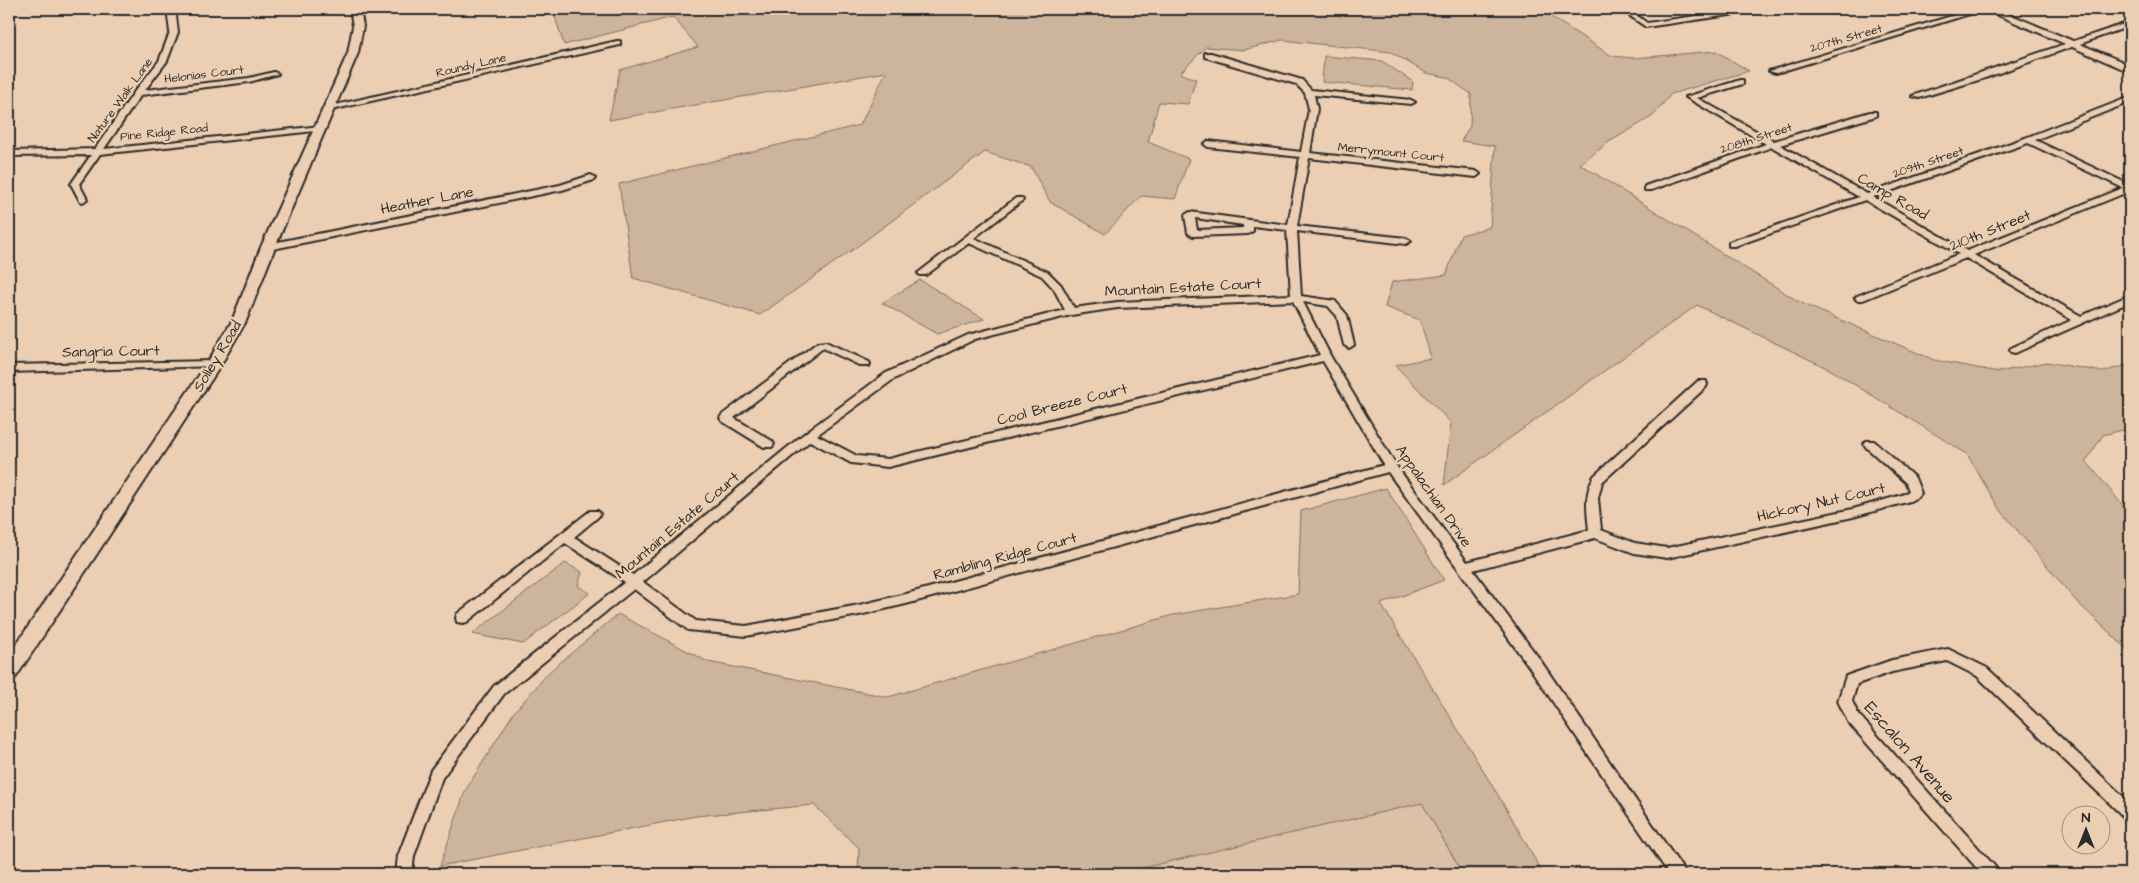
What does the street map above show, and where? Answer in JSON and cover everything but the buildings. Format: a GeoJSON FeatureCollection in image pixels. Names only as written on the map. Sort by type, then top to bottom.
{"type":"FeatureCollection","features":[{"type":"Feature","properties":{"kind":"main road","name":"Solley Road"},"geometry":{"type":"LineString","coordinates":[[9,671],[214,364],[239,321],[268,246],[331,108],[353,53],[358,26],[355,9]]}},
{"type":"Feature","properties":{"kind":"main road"},"geometry":{"type":"LineString","coordinates":[[1988,9],[2130,69]]}},
{"type":"Feature","properties":{"kind":"street","name":"Nature Walk Lane"},"geometry":{"type":"LineString","coordinates":[[83,199],[75,184],[138,93],[163,61],[174,32],[171,9]]}},
{"type":"Feature","properties":{"kind":"street"},"geometry":{"type":"LineString","coordinates":[[1624,9],[1646,25],[1758,9]]}},
{"type":"Feature","properties":{"kind":"street","name":"207th Street"},"geometry":{"type":"LineString","coordinates":[[1774,71],[1982,9]]}},
{"type":"Feature","properties":{"kind":"street"},"geometry":{"type":"LineString","coordinates":[[1916,96],[1979,77],[2130,24]]}},
{"type":"Feature","properties":{"kind":"street","name":"Roundy Lane"},"geometry":{"type":"LineString","coordinates":[[331,108],[617,43]]}},
{"type":"Feature","properties":{"kind":"street"},"geometry":{"type":"LineString","coordinates":[[1208,55],[1299,82],[1308,92],[1411,102]]}},
{"type":"Feature","properties":{"kind":"street","name":"Helonias Court"},"geometry":{"type":"LineString","coordinates":[[138,93],[249,80],[274,74]]}},
{"type":"Feature","properties":{"kind":"street","name":"Camp Road"},"geometry":{"type":"LineString","coordinates":[[1740,82],[1690,98],[1866,196],[2081,321]]}},
{"type":"Feature","properties":{"kind":"street","name":"Appalachian Drive"},"geometry":{"type":"LineString","coordinates":[[1308,92],[1313,109],[1292,229],[1296,298],[1326,356],[1391,467],[1533,661],[1678,874]]}},
{"type":"Feature","properties":{"kind":"street","name":"209th Street"},"geometry":{"type":"LineString","coordinates":[[1732,244],[2028,140],[2130,99]]}},
{"type":"Feature","properties":{"kind":"street","name":"208th Street"},"geometry":{"type":"LineString","coordinates":[[1648,188],[1774,144],[1873,114]]}},
{"type":"Feature","properties":{"kind":"street","name":"Pine Ridge Road"},"geometry":{"type":"LineString","coordinates":[[9,154],[96,152],[322,128]]}},
{"type":"Feature","properties":{"kind":"street"},"geometry":{"type":"LineString","coordinates":[[2028,140],[2130,188]]}},
{"type":"Feature","properties":{"kind":"street","name":"Merrymount Court"},"geometry":{"type":"LineString","coordinates":[[1208,144],[1476,174]]}},
{"type":"Feature","properties":{"kind":"street","name":"Heather Lane"},"geometry":{"type":"LineString","coordinates":[[268,246],[562,187],[591,178]]}},
{"type":"Feature","properties":{"kind":"street","name":"210th Street"},"geometry":{"type":"LineString","coordinates":[[1860,298],[2130,188]]}},
{"type":"Feature","properties":{"kind":"street"},"geometry":{"type":"LineString","coordinates":[[923,273],[1018,200]]}},
{"type":"Feature","properties":{"kind":"street"},"geometry":{"type":"LineString","coordinates":[[1248,223],[1248,231],[1193,233],[1190,215],[1292,229],[1406,241]]}},
{"type":"Feature","properties":{"kind":"street"},"geometry":{"type":"LineString","coordinates":[[968,239],[1045,274],[1055,281],[1060,287],[1071,312]]}},
{"type":"Feature","properties":{"kind":"street","name":"Mountain Estate Court"},"geometry":{"type":"LineString","coordinates":[[404,874],[406,856],[436,775],[499,690],[634,582],[809,436],[890,376],[972,337],[1071,312],[1117,305],[1296,298],[1331,303],[1342,315],[1349,346]]}},
{"type":"Feature","properties":{"kind":"street"},"geometry":{"type":"LineString","coordinates":[[2016,350],[2130,298]]}},
{"type":"Feature","properties":{"kind":"street"},"geometry":{"type":"LineString","coordinates":[[768,444],[726,418],[821,345],[865,364]]}},
{"type":"Feature","properties":{"kind":"street","name":"Cool Breeze Court"},"geometry":{"type":"LineString","coordinates":[[809,436],[855,460],[888,463],[1326,356]]}},
{"type":"Feature","properties":{"kind":"street","name":"Sangria Court"},"geometry":{"type":"LineString","coordinates":[[9,369],[214,364]]}},
{"type":"Feature","properties":{"kind":"street"},"geometry":{"type":"LineString","coordinates":[[1465,566],[1595,533],[1592,494],[1598,478],[1702,384]]}},
{"type":"Feature","properties":{"kind":"street","name":"Hickory Nut Court"},"geometry":{"type":"LineString","coordinates":[[1595,533],[1634,548],[1667,553],[1853,513],[1906,498],[1915,493],[1911,481],[1870,444]]}},
{"type":"Feature","properties":{"kind":"street","name":"Rambling Ridge Court"},"geometry":{"type":"LineString","coordinates":[[565,537],[634,582],[693,626],[746,631],[859,610],[906,599],[1391,467]]}},
{"type":"Feature","properties":{"kind":"street"},"geometry":{"type":"LineString","coordinates":[[462,618],[594,514]]}},
{"type":"Feature","properties":{"kind":"street","name":"Escalon Avenue"},"geometry":{"type":"LineString","coordinates":[[1992,874],[1853,718],[1845,701],[1851,680],[1892,666],[1948,655],[1982,672],[2130,813]]}},
{"type":"Feature","properties":{"kind":"shaded area"},"geometry":{"type":"Polygon","coordinates":[[[558,9],[1539,9],[1612,56],[1634,58],[1716,51],[1749,71],[1671,94],[1653,116],[1609,142],[1580,164],[1801,303],[1934,360],[1999,372],[2047,362],[2103,372],[2130,364],[2130,428],[2103,435],[2086,461],[2130,514],[2130,652],[2075,600],[1998,507],[1967,454],[1831,370],[1697,305],[1444,485],[1451,423],[1395,365],[1431,358],[1420,320],[1385,307],[1392,282],[1446,275],[1461,235],[1490,227],[1495,146],[1461,141],[1470,126],[1471,94],[1447,77],[1426,73],[1391,52],[1282,40],[1244,50],[1206,47],[1180,73],[1196,79],[1188,104],[1159,102],[1148,142],[1189,159],[1175,199],[1141,196],[1105,234],[1050,202],[1031,167],[985,152],[760,315],[633,278],[619,184],[860,125],[886,72],[609,120],[620,70],[698,47],[673,17],[564,45],[553,11],[558,9]]]}},
{"type":"Feature","properties":{"kind":"shaded area"},"geometry":{"type":"Polygon","coordinates":[[[1324,56],[1382,61],[1413,82],[1412,90],[1322,82],[1324,56]]]}},
{"type":"Feature","properties":{"kind":"shaded area"},"geometry":{"type":"Polygon","coordinates":[[[920,280],[984,319],[937,334],[882,303],[920,280]]]}},
{"type":"Feature","properties":{"kind":"shaded area"},"geometry":{"type":"Polygon","coordinates":[[[1386,488],[1444,580],[1381,604],[1509,813],[1543,874],[1463,874],[1422,803],[1116,874],[858,874],[859,848],[814,805],[696,816],[440,866],[465,791],[514,712],[550,671],[618,614],[708,662],[888,697],[1173,615],[1298,594],[1301,511],[1386,488]]]}},
{"type":"Feature","properties":{"kind":"shaded area"},"geometry":{"type":"Polygon","coordinates":[[[565,563],[582,572],[578,586],[590,593],[523,644],[472,634],[565,563]]]}},
{"type":"Feature","properties":{"kind":"shaded area"},"geometry":{"type":"Polygon","coordinates":[[[1422,803],[1463,874],[1116,874],[1422,803]]]}}]}
